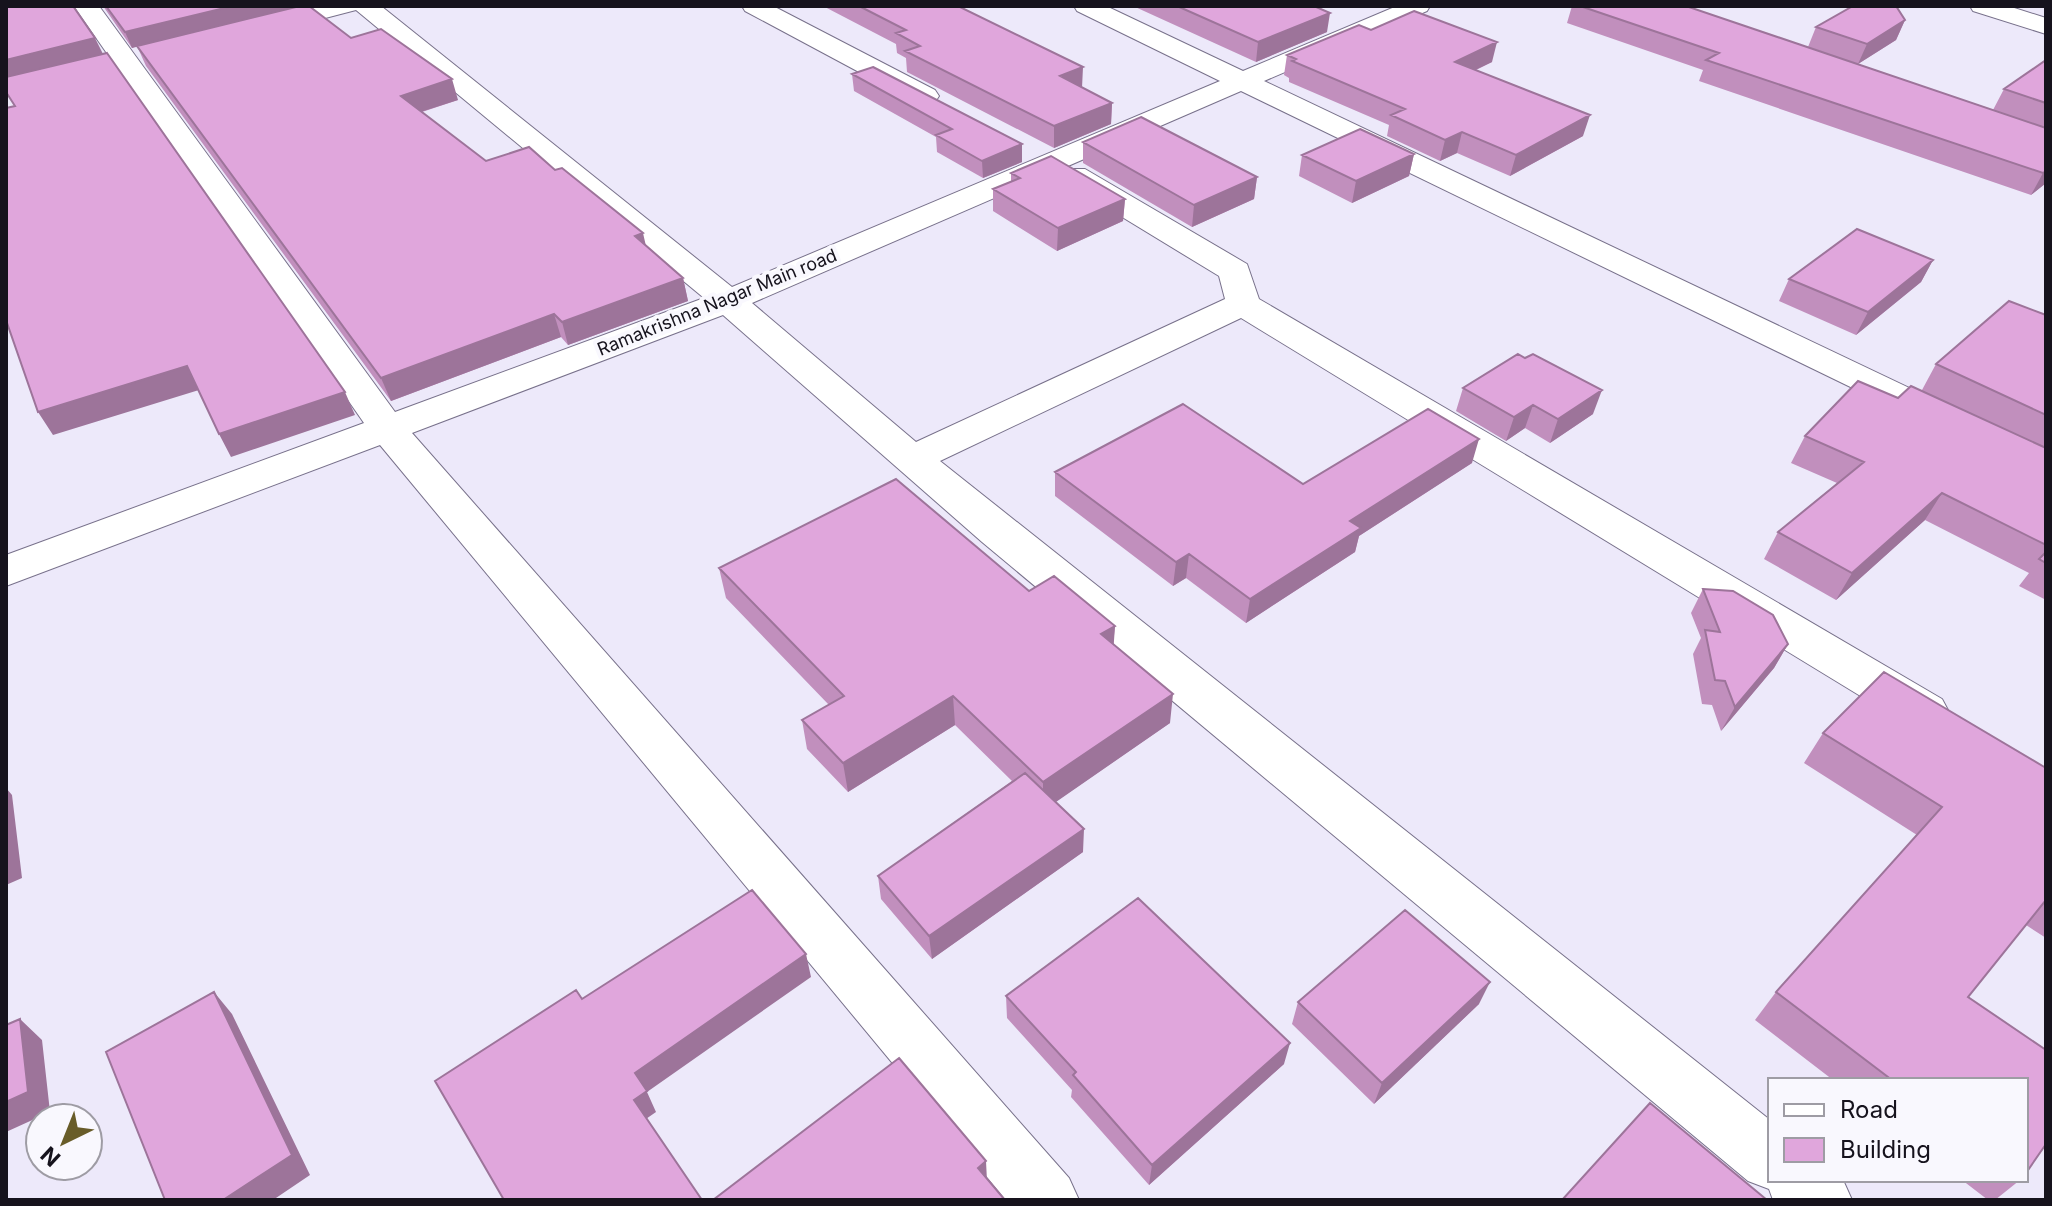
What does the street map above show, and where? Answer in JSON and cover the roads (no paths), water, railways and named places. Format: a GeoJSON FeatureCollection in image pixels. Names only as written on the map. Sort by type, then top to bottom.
{"type":"FeatureCollection","features":[{"type":"Feature","properties":{"kind":"street"},"geometry":{"type":"LineString","coordinates":[[86,6],[386,427],[1047,1200]]}},
{"type":"Feature","properties":{"kind":"street"},"geometry":{"type":"LineString","coordinates":[[228,34],[347,6]]}},
{"type":"Feature","properties":{"kind":"street"},"geometry":{"type":"LineString","coordinates":[[366,6],[728,301],[1021,552],[1768,1157]]}},
{"type":"Feature","properties":{"kind":"street"},"geometry":{"type":"LineString","coordinates":[[754,6],[945,106]]}},
{"type":"Feature","properties":{"kind":"street"},"geometry":{"type":"LineString","coordinates":[[1086,6],[2046,469]]}},
{"type":"Feature","properties":{"kind":"street","name":"Ramakrishna Nagar Main road"},"geometry":{"type":"LineString","coordinates":[[6,571],[728,301],[1041,156],[1246,81],[1418,6]]}},
{"type":"Feature","properties":{"kind":"street"},"geometry":{"type":"LineString","coordinates":[[1982,6],[2046,26]]}},
{"type":"Feature","properties":{"kind":"street"},"geometry":{"type":"LineString","coordinates":[[1041,156],[1235,271],[1243,304],[1951,728]]}},
{"type":"Feature","properties":{"kind":"street"},"geometry":{"type":"LineString","coordinates":[[912,459],[1243,304]]}},
{"type":"Feature","properties":{"kind":"street"},"geometry":{"type":"LineString","coordinates":[[1798,1182],[1820,1200]]}}]}
